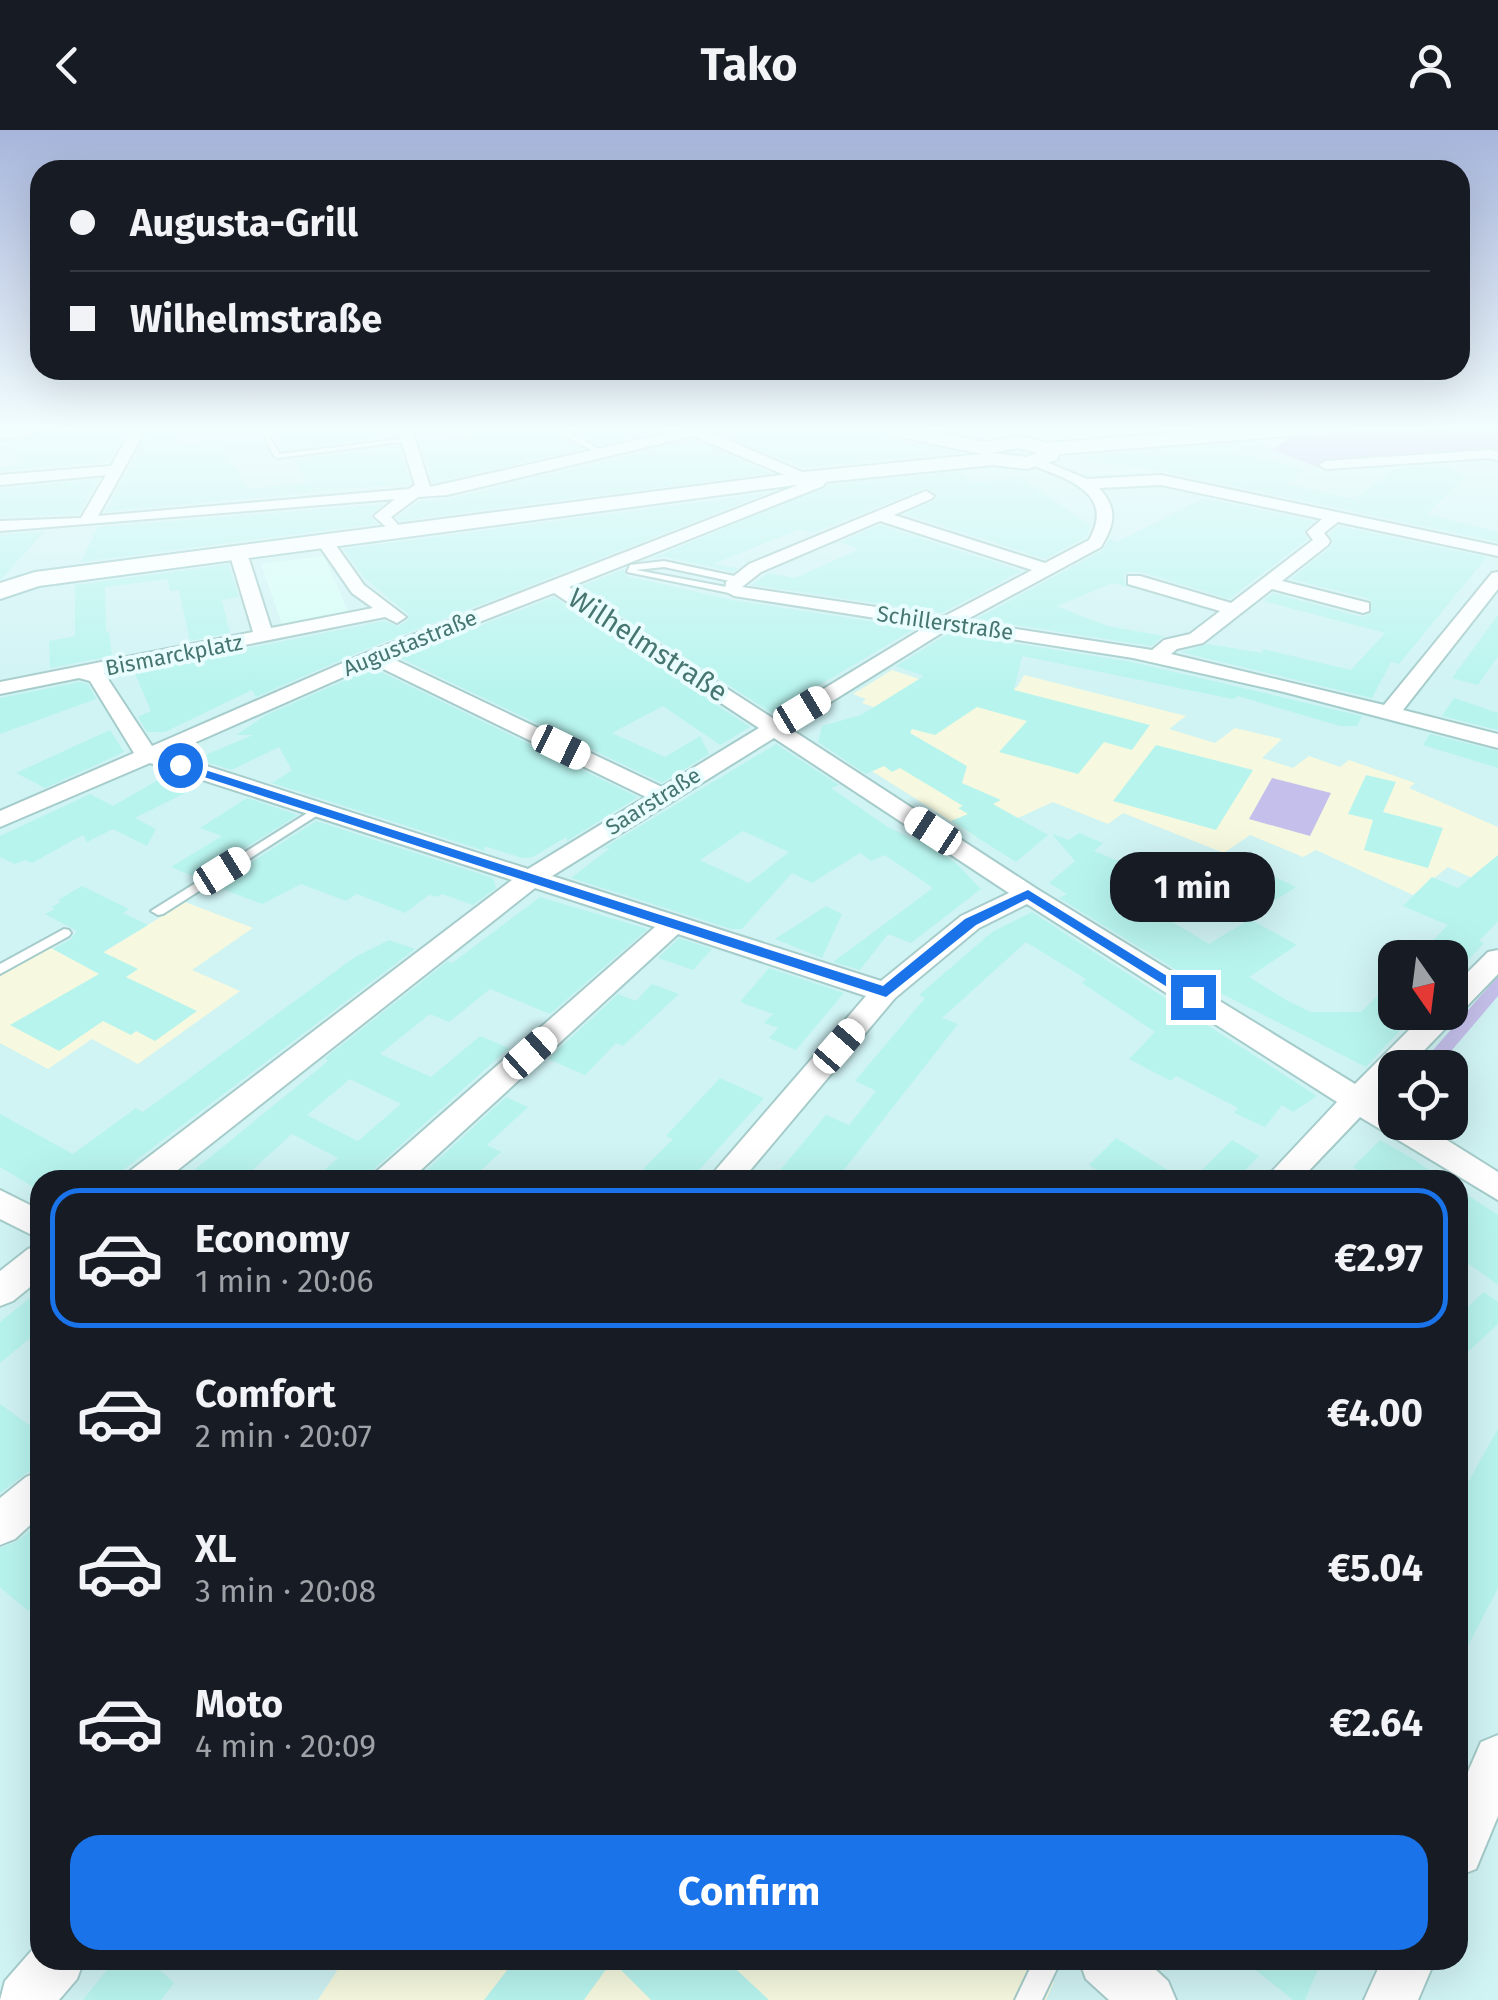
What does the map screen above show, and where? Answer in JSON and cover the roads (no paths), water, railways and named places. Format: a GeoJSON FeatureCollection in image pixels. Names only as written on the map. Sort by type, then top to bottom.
{"type":"FeatureCollection","features":[{"type":"Feature","properties":{"kind":"street"},"geometry":{"type":"LineString","coordinates":[[87,522],[90,516]]}},
{"type":"Feature","properties":{"kind":"street"},"geometry":{"type":"LineString","coordinates":[[0,526],[164,516]]}},
{"type":"Feature","properties":{"kind":"street"},"geometry":{"type":"LineString","coordinates":[[395,526],[400,516]]}},
{"type":"Feature","properties":{"kind":"street"},"geometry":{"type":"LineString","coordinates":[[395,526],[400,516]]}},
{"type":"Feature","properties":{"kind":"street"},"geometry":{"type":"LineString","coordinates":[[5,587],[478,516]]}},
{"type":"Feature","properties":{"kind":"street","name":"Augustastraße"},"geometry":{"type":"LineString","coordinates":[[0,820],[146,754],[382,662],[431,634],[564,591],[740,516]]}},
{"type":"Feature","properties":{"kind":"street"},"geometry":{"type":"LineString","coordinates":[[737,585],[755,568],[878,516]]}},
{"type":"Feature","properties":{"kind":"street"},"geometry":{"type":"LineString","coordinates":[[880,516],[1048,569]]}},
{"type":"Feature","properties":{"kind":"street","name":"Saarstraße"},"geometry":{"type":"LineString","coordinates":[[155,1170],[531,878],[944,624],[1095,544],[1106,528],[1107,516]]}},
{"type":"Feature","properties":{"kind":"street"},"geometry":{"type":"LineString","coordinates":[[1156,658],[1171,644],[1196,639],[1271,583],[1322,541],[1315,532],[1336,516]]}},
{"type":"Feature","properties":{"kind":"street"},"geometry":{"type":"LineString","coordinates":[[1337,516],[1498,551]]}},
{"type":"Feature","properties":{"kind":"street"},"geometry":{"type":"LineString","coordinates":[[335,539],[358,589],[387,611],[431,634]]}},
{"type":"Feature","properties":{"kind":"street","name":"Bismarckplatz"},"geometry":{"type":"LineString","coordinates":[[240,559],[264,637]]}},
{"type":"Feature","properties":{"kind":"street"},"geometry":{"type":"LineString","coordinates":[[1390,712],[1498,576]]}},
{"type":"Feature","properties":{"kind":"street"},"geometry":{"type":"LineString","coordinates":[[1134,580],[1235,610]]}},
{"type":"Feature","properties":{"kind":"street"},"geometry":{"type":"LineString","coordinates":[[1271,583],[1363,606]]}},
{"type":"Feature","properties":{"kind":"street","name":"Schillerstraße"},"geometry":{"type":"LineString","coordinates":[[737,585],[1156,658],[1498,741]]}},
{"type":"Feature","properties":{"kind":"street","name":"Wilhelmstraße"},"geometry":{"type":"LineString","coordinates":[[564,591],[1028,894],[1498,1188]]}},
{"type":"Feature","properties":{"kind":"street","name":"Bismarckplatz"},"geometry":{"type":"LineString","coordinates":[[0,688],[387,611]]}},
{"type":"Feature","properties":{"kind":"street"},"geometry":{"type":"LineString","coordinates":[[382,662],[662,796]]}},
{"type":"Feature","properties":{"kind":"street"},"geometry":{"type":"LineString","coordinates":[[83,673],[97,677],[146,754],[886,992]]}},
{"type":"Feature","properties":{"kind":"street"},"geometry":{"type":"LineString","coordinates":[[732,1170],[886,992],[970,922],[1028,894]]}},
{"type":"Feature","properties":{"kind":"street"},"geometry":{"type":"LineString","coordinates":[[400,1170],[671,926]]}},
{"type":"Feature","properties":{"kind":"street"},"geometry":{"type":"LineString","coordinates":[[1468,989],[1498,958]]}},
{"type":"Feature","properties":{"kind":"street"},"geometry":{"type":"LineString","coordinates":[[1290,1170],[1426,1030]]}},
{"type":"Feature","properties":{"kind":"street"},"geometry":{"type":"LineString","coordinates":[[0,1203],[30,1220]]}},
{"type":"Feature","properties":{"kind":"street"},"geometry":{"type":"LineString","coordinates":[[0,1291],[30,1267]]}},
{"type":"Feature","properties":{"kind":"street"},"geometry":{"type":"LineString","coordinates":[[0,1525],[30,1499]]}},
{"type":"Feature","properties":{"kind":"street"},"geometry":{"type":"LineString","coordinates":[[1468,1828],[1498,1760]]}},
{"type":"Feature","properties":{"kind":"street"},"geometry":{"type":"LineString","coordinates":[[24,2000],[50,1970]]}},
{"type":"Feature","properties":{"kind":"street"},"geometry":{"type":"LineString","coordinates":[[1116,1970],[1150,2000]]}},
{"type":"Feature","properties":{"kind":"street"},"geometry":{"type":"LineString","coordinates":[[1391,2000],[1404,1970]]}},
{"type":"Feature","properties":{"kind":"lane"},"geometry":{"type":"LineString","coordinates":[[626,565],[664,564],[737,585]]}},
{"type":"Feature","properties":{"kind":"lane"},"geometry":{"type":"LineString","coordinates":[[158,911],[316,811]]}},
{"type":"Feature","properties":{"kind":"lane"},"geometry":{"type":"LineString","coordinates":[[0,970],[64,933]]}},
{"type":"Feature","properties":{"kind":"lane"},"geometry":{"type":"LineString","coordinates":[[1028,2000],[1043,1970]]}}]}
